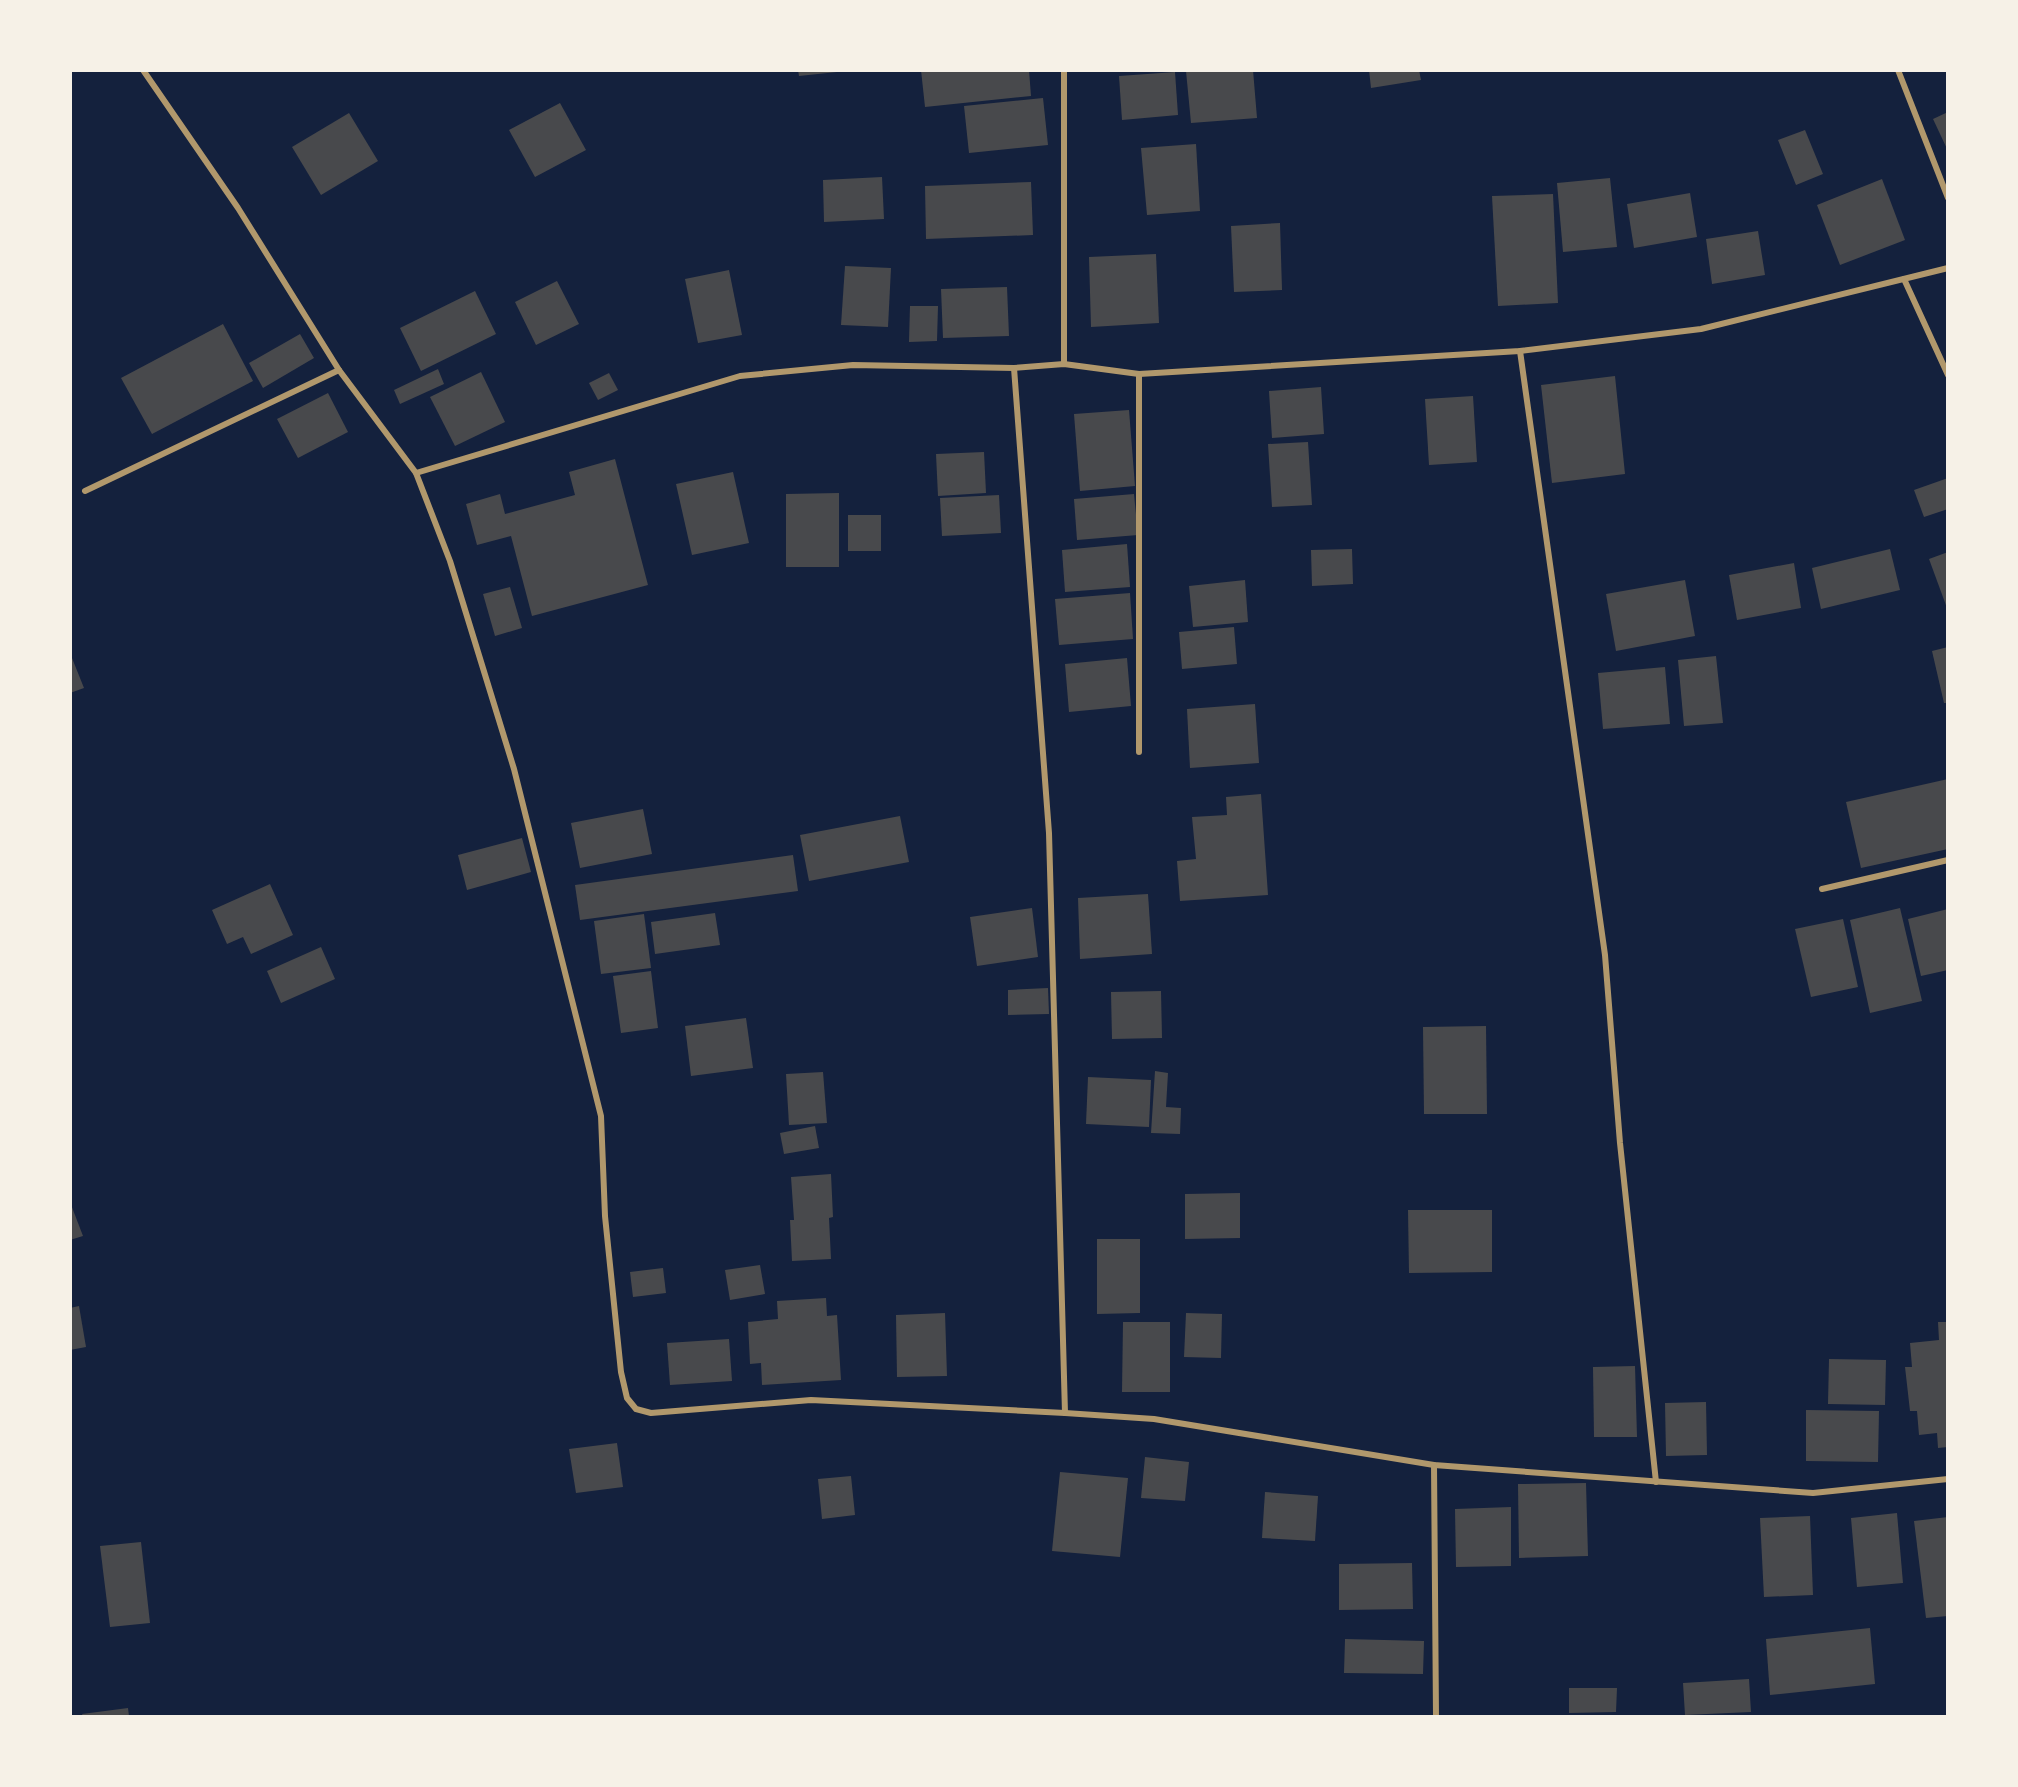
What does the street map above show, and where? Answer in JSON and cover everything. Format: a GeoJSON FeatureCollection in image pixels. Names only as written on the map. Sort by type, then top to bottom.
{"type":"FeatureCollection","features":[{"type":"Feature","properties":{"kind":"street"},"geometry":{"type":"LineString","coordinates":[[143,70],[238,208],[339,370],[416,473],[450,561],[514,769],[602,1116],[605,1216],[621,1372],[627,1398],[636,1409],[651,1413],[811,1400],[1154,1419],[1434,1465],[1813,1493],[1947,1479]]}},
{"type":"Feature","properties":{"kind":"street"},"geometry":{"type":"LineString","coordinates":[[1064,70],[1064,364]]}},
{"type":"Feature","properties":{"kind":"street"},"geometry":{"type":"LineString","coordinates":[[1898,70],[1947,198]]}},
{"type":"Feature","properties":{"kind":"street"},"geometry":{"type":"LineString","coordinates":[[416,473],[740,376],[853,365],[1014,368],[1064,364],[1140,374],[1520,351],[1701,329],[1947,268]]}},
{"type":"Feature","properties":{"kind":"street"},"geometry":{"type":"LineString","coordinates":[[1904,279],[1947,375]]}},
{"type":"Feature","properties":{"kind":"street"},"geometry":{"type":"LineString","coordinates":[[1520,351],[1605,955],[1620,1143],[1656,1482]]}},
{"type":"Feature","properties":{"kind":"street"},"geometry":{"type":"LineString","coordinates":[[1014,368],[1049,832],[1065,1413]]}},
{"type":"Feature","properties":{"kind":"street"},"geometry":{"type":"LineString","coordinates":[[85,491],[339,370]]}},
{"type":"Feature","properties":{"kind":"street"},"geometry":{"type":"LineString","coordinates":[[1139,752],[1140,374]]}},
{"type":"Feature","properties":{"kind":"street"},"geometry":{"type":"LineString","coordinates":[[1822,889],[1947,860]]}},
{"type":"Feature","properties":{"kind":"street"},"geometry":{"type":"LineString","coordinates":[[1434,1465],[1436,1716]]}},
{"type":"Feature","properties":{"kind":"building"},"geometry":{"type":"Polygon","coordinates":[[[798,70],[836,70],[837,72],[799,76],[798,70]]]}},
{"type":"Feature","properties":{"kind":"building"},"geometry":{"type":"Polygon","coordinates":[[[921,70],[1029,70],[1031,96],[925,107],[921,70]]]}},
{"type":"Feature","properties":{"kind":"building"},"geometry":{"type":"Polygon","coordinates":[[[1253,70],[1257,118],[1191,123],[1186,71],[1253,70]]]}},
{"type":"Feature","properties":{"kind":"building"},"geometry":{"type":"Polygon","coordinates":[[[1369,70],[1419,70],[1421,80],[1371,88],[1369,70]]]}},
{"type":"Feature","properties":{"kind":"building"},"geometry":{"type":"Polygon","coordinates":[[[1175,72],[1178,115],[1122,120],[1119,76],[1175,72]]]}},
{"type":"Feature","properties":{"kind":"building"},"geometry":{"type":"Polygon","coordinates":[[[1043,98],[1048,145],[969,153],[964,106],[1043,98]]]}},
{"type":"Feature","properties":{"kind":"building"},"geometry":{"type":"Polygon","coordinates":[[[560,103],[586,150],[535,177],[509,130],[560,103]]]}},
{"type":"Feature","properties":{"kind":"building"},"geometry":{"type":"Polygon","coordinates":[[[1948,112],[1948,151],[1933,119],[1948,112]]]}},
{"type":"Feature","properties":{"kind":"building"},"geometry":{"type":"Polygon","coordinates":[[[349,113],[378,161],[321,195],[292,147],[349,113]]]}},
{"type":"Feature","properties":{"kind":"building"},"geometry":{"type":"Polygon","coordinates":[[[1805,130],[1823,174],[1796,185],[1778,140],[1805,130]]]}},
{"type":"Feature","properties":{"kind":"building"},"geometry":{"type":"Polygon","coordinates":[[[1196,144],[1200,211],[1147,215],[1141,148],[1196,144]]]}},
{"type":"Feature","properties":{"kind":"building"},"geometry":{"type":"Polygon","coordinates":[[[882,177],[884,219],[824,222],[823,180],[882,177]]]}},
{"type":"Feature","properties":{"kind":"building"},"geometry":{"type":"Polygon","coordinates":[[[1610,178],[1617,247],[1563,252],[1557,183],[1610,178]]]}},
{"type":"Feature","properties":{"kind":"building"},"geometry":{"type":"Polygon","coordinates":[[[1882,179],[1905,240],[1840,265],[1817,205],[1882,179]]]}},
{"type":"Feature","properties":{"kind":"building"},"geometry":{"type":"Polygon","coordinates":[[[1031,182],[1033,235],[926,239],[925,186],[1031,182]]]}},
{"type":"Feature","properties":{"kind":"building"},"geometry":{"type":"Polygon","coordinates":[[[1690,193],[1697,237],[1634,248],[1627,204],[1690,193]]]}},
{"type":"Feature","properties":{"kind":"building"},"geometry":{"type":"Polygon","coordinates":[[[1553,194],[1558,303],[1498,306],[1492,196],[1553,194]]]}},
{"type":"Feature","properties":{"kind":"building"},"geometry":{"type":"Polygon","coordinates":[[[1280,223],[1282,290],[1234,292],[1231,226],[1280,223]]]}},
{"type":"Feature","properties":{"kind":"building"},"geometry":{"type":"Polygon","coordinates":[[[1758,231],[1765,275],[1712,284],[1706,239],[1758,231]]]}},
{"type":"Feature","properties":{"kind":"building"},"geometry":{"type":"Polygon","coordinates":[[[1156,254],[1159,323],[1091,327],[1089,257],[1156,254]]]}},
{"type":"Feature","properties":{"kind":"building"},"geometry":{"type":"Polygon","coordinates":[[[845,266],[891,268],[888,327],[841,325],[845,266]]]}},
{"type":"Feature","properties":{"kind":"building"},"geometry":{"type":"Polygon","coordinates":[[[729,270],[742,335],[698,343],[685,279],[729,270]]]}},
{"type":"Feature","properties":{"kind":"building"},"geometry":{"type":"Polygon","coordinates":[[[557,281],[579,324],[536,345],[515,302],[557,281]]]}},
{"type":"Feature","properties":{"kind":"building"},"geometry":{"type":"Polygon","coordinates":[[[1007,287],[1009,336],[943,338],[941,289],[1007,287]]]}},
{"type":"Feature","properties":{"kind":"building"},"geometry":{"type":"Polygon","coordinates":[[[475,291],[496,334],[421,371],[400,328],[475,291]]]}},
{"type":"Feature","properties":{"kind":"building"},"geometry":{"type":"Polygon","coordinates":[[[910,306],[938,306],[937,341],[909,342],[910,306]]]}},
{"type":"Feature","properties":{"kind":"building"},"geometry":{"type":"Polygon","coordinates":[[[223,324],[253,381],[152,434],[121,378],[223,324]]]}},
{"type":"Feature","properties":{"kind":"building"},"geometry":{"type":"Polygon","coordinates":[[[300,334],[314,358],[263,388],[249,363],[300,334]]]}},
{"type":"Feature","properties":{"kind":"building"},"geometry":{"type":"Polygon","coordinates":[[[438,369],[444,384],[400,404],[394,390],[438,369]]]}},
{"type":"Feature","properties":{"kind":"building"},"geometry":{"type":"Polygon","coordinates":[[[481,372],[505,422],[455,446],[430,397],[481,372]]]}},
{"type":"Feature","properties":{"kind":"building"},"geometry":{"type":"Polygon","coordinates":[[[609,373],[618,390],[598,400],[589,383],[609,373]]]}},
{"type":"Feature","properties":{"kind":"building"},"geometry":{"type":"Polygon","coordinates":[[[1615,376],[1625,474],[1552,483],[1541,385],[1615,376]]]}},
{"type":"Feature","properties":{"kind":"building"},"geometry":{"type":"Polygon","coordinates":[[[1321,387],[1324,434],[1272,438],[1269,391],[1321,387]]]}},
{"type":"Feature","properties":{"kind":"building"},"geometry":{"type":"Polygon","coordinates":[[[328,393],[348,432],[298,458],[277,419],[328,393]]]}},
{"type":"Feature","properties":{"kind":"building"},"geometry":{"type":"Polygon","coordinates":[[[1473,396],[1477,462],[1429,465],[1425,399],[1473,396]]]}},
{"type":"Feature","properties":{"kind":"building"},"geometry":{"type":"Polygon","coordinates":[[[1129,410],[1135,486],[1080,491],[1074,414],[1129,410]]]}},
{"type":"Feature","properties":{"kind":"building"},"geometry":{"type":"Polygon","coordinates":[[[1308,442],[1312,505],[1272,507],[1268,444],[1308,442]]]}},
{"type":"Feature","properties":{"kind":"building"},"geometry":{"type":"Polygon","coordinates":[[[984,452],[986,493],[938,496],[936,454],[984,452]]]}},
{"type":"Feature","properties":{"kind":"building"},"geometry":{"type":"Polygon","coordinates":[[[615,459],[648,585],[532,616],[511,536],[477,545],[466,504],[500,494],[505,514],[575,495],[569,472],[615,459]]]}},
{"type":"Feature","properties":{"kind":"building"},"geometry":{"type":"Polygon","coordinates":[[[733,472],[749,543],[692,555],[676,484],[733,472]]]}},
{"type":"Feature","properties":{"kind":"building"},"geometry":{"type":"Polygon","coordinates":[[[1948,478],[1948,509],[1924,517],[1914,490],[1948,478]]]}},
{"type":"Feature","properties":{"kind":"building"},"geometry":{"type":"Polygon","coordinates":[[[839,493],[839,567],[786,567],[786,494],[839,493]]]}},
{"type":"Feature","properties":{"kind":"building"},"geometry":{"type":"Polygon","coordinates":[[[1134,494],[1138,535],[1077,540],[1074,499],[1134,494]]]}},
{"type":"Feature","properties":{"kind":"building"},"geometry":{"type":"Polygon","coordinates":[[[999,495],[1001,533],[942,536],[940,498],[999,495]]]}},
{"type":"Feature","properties":{"kind":"building"},"geometry":{"type":"Polygon","coordinates":[[[848,515],[881,515],[881,551],[848,551],[848,515]]]}},
{"type":"Feature","properties":{"kind":"building"},"geometry":{"type":"Polygon","coordinates":[[[1127,544],[1130,587],[1065,592],[1062,550],[1127,544]]]}},
{"type":"Feature","properties":{"kind":"building"},"geometry":{"type":"Polygon","coordinates":[[[1352,549],[1353,584],[1312,586],[1311,550],[1352,549]]]}},
{"type":"Feature","properties":{"kind":"building"},"geometry":{"type":"Polygon","coordinates":[[[1890,549],[1900,590],[1821,609],[1812,568],[1890,549]]]}},
{"type":"Feature","properties":{"kind":"building"},"geometry":{"type":"Polygon","coordinates":[[[1948,552],[1948,608],[1947,608],[1929,559],[1948,552]]]}},
{"type":"Feature","properties":{"kind":"building"},"geometry":{"type":"Polygon","coordinates":[[[1794,563],[1801,608],[1737,620],[1729,575],[1794,563]]]}},
{"type":"Feature","properties":{"kind":"building"},"geometry":{"type":"Polygon","coordinates":[[[1245,580],[1248,622],[1193,627],[1189,586],[1245,580]]]}},
{"type":"Feature","properties":{"kind":"building"},"geometry":{"type":"Polygon","coordinates":[[[1685,580],[1695,636],[1616,651],[1606,594],[1685,580]]]}},
{"type":"Feature","properties":{"kind":"building"},"geometry":{"type":"Polygon","coordinates":[[[510,587],[522,628],[495,636],[483,594],[510,587]]]}},
{"type":"Feature","properties":{"kind":"building"},"geometry":{"type":"Polygon","coordinates":[[[1130,593],[1133,639],[1059,645],[1055,599],[1130,593]]]}},
{"type":"Feature","properties":{"kind":"building"},"geometry":{"type":"Polygon","coordinates":[[[1234,627],[1237,664],[1182,669],[1179,632],[1234,627]]]}},
{"type":"Feature","properties":{"kind":"building"},"geometry":{"type":"Polygon","coordinates":[[[1948,647],[1948,703],[1944,703],[1932,651],[1948,647]]]}},
{"type":"Feature","properties":{"kind":"building"},"geometry":{"type":"Polygon","coordinates":[[[70,653],[84,688],[70,693],[70,653]]]}},
{"type":"Feature","properties":{"kind":"building"},"geometry":{"type":"Polygon","coordinates":[[[1716,656],[1723,723],[1684,726],[1678,660],[1716,656]]]}},
{"type":"Feature","properties":{"kind":"building"},"geometry":{"type":"Polygon","coordinates":[[[1127,658],[1131,706],[1069,712],[1065,664],[1127,658]]]}},
{"type":"Feature","properties":{"kind":"building"},"geometry":{"type":"Polygon","coordinates":[[[1665,667],[1670,724],[1603,729],[1598,673],[1665,667]]]}},
{"type":"Feature","properties":{"kind":"building"},"geometry":{"type":"Polygon","coordinates":[[[1255,704],[1259,763],[1190,768],[1187,709],[1255,704]]]}},
{"type":"Feature","properties":{"kind":"building"},"geometry":{"type":"Polygon","coordinates":[[[1948,779],[1948,849],[1861,868],[1846,802],[1948,779]]]}},
{"type":"Feature","properties":{"kind":"building"},"geometry":{"type":"Polygon","coordinates":[[[1261,794],[1268,895],[1180,901],[1177,861],[1196,859],[1192,817],[1227,815],[1226,797],[1261,794]]]}},
{"type":"Feature","properties":{"kind":"building"},"geometry":{"type":"Polygon","coordinates":[[[643,809],[652,854],[580,868],[571,823],[643,809]]]}},
{"type":"Feature","properties":{"kind":"building"},"geometry":{"type":"Polygon","coordinates":[[[900,816],[909,862],[809,881],[800,835],[900,816]]]}},
{"type":"Feature","properties":{"kind":"building"},"geometry":{"type":"Polygon","coordinates":[[[522,838],[531,872],[467,890],[458,855],[522,838]]]}},
{"type":"Feature","properties":{"kind":"building"},"geometry":{"type":"Polygon","coordinates":[[[793,855],[798,891],[580,920],[575,885],[793,855]]]}},
{"type":"Feature","properties":{"kind":"building"},"geometry":{"type":"Polygon","coordinates":[[[270,884],[293,935],[251,954],[243,937],[227,944],[212,910],[270,884]]]}},
{"type":"Feature","properties":{"kind":"building"},"geometry":{"type":"Polygon","coordinates":[[[1148,894],[1152,954],[1080,959],[1078,898],[1148,894]]]}},
{"type":"Feature","properties":{"kind":"building"},"geometry":{"type":"Polygon","coordinates":[[[1032,908],[1038,957],[977,966],[970,917],[1032,908]]]}},
{"type":"Feature","properties":{"kind":"building"},"geometry":{"type":"Polygon","coordinates":[[[1900,908],[1922,1001],[1870,1013],[1850,920],[1900,908]]]}},
{"type":"Feature","properties":{"kind":"building"},"geometry":{"type":"Polygon","coordinates":[[[1948,909],[1948,970],[1921,976],[1908,919],[1948,909]]]}},
{"type":"Feature","properties":{"kind":"building"},"geometry":{"type":"Polygon","coordinates":[[[715,913],[720,945],[655,954],[651,922],[715,913]]]}},
{"type":"Feature","properties":{"kind":"building"},"geometry":{"type":"Polygon","coordinates":[[[644,914],[651,968],[601,974],[594,921],[644,914]]]}},
{"type":"Feature","properties":{"kind":"building"},"geometry":{"type":"Polygon","coordinates":[[[1843,919],[1858,987],[1811,997],[1795,929],[1843,919]]]}},
{"type":"Feature","properties":{"kind":"building"},"geometry":{"type":"Polygon","coordinates":[[[321,947],[335,979],[281,1003],[267,971],[321,947]]]}},
{"type":"Feature","properties":{"kind":"building"},"geometry":{"type":"Polygon","coordinates":[[[651,971],[658,1028],[621,1033],[613,976],[651,971]]]}},
{"type":"Feature","properties":{"kind":"building"},"geometry":{"type":"Polygon","coordinates":[[[1048,988],[1049,1014],[1008,1015],[1008,990],[1048,988]]]}},
{"type":"Feature","properties":{"kind":"building"},"geometry":{"type":"Polygon","coordinates":[[[1161,991],[1162,1038],[1112,1039],[1111,992],[1161,991]]]}},
{"type":"Feature","properties":{"kind":"building"},"geometry":{"type":"Polygon","coordinates":[[[746,1018],[753,1068],[691,1076],[685,1026],[746,1018]]]}},
{"type":"Feature","properties":{"kind":"building"},"geometry":{"type":"Polygon","coordinates":[[[1486,1026],[1487,1114],[1424,1114],[1423,1027],[1486,1026]]]}},
{"type":"Feature","properties":{"kind":"building"},"geometry":{"type":"Polygon","coordinates":[[[1155,1071],[1168,1073],[1166,1107],[1181,1108],[1180,1134],[1151,1133],[1155,1071]]]}},
{"type":"Feature","properties":{"kind":"building"},"geometry":{"type":"Polygon","coordinates":[[[823,1072],[827,1123],[789,1125],[786,1074],[823,1072]]]}},
{"type":"Feature","properties":{"kind":"building"},"geometry":{"type":"Polygon","coordinates":[[[1088,1077],[1151,1080],[1149,1127],[1086,1124],[1088,1077]]]}},
{"type":"Feature","properties":{"kind":"building"},"geometry":{"type":"Polygon","coordinates":[[[815,1126],[819,1148],[784,1154],[780,1133],[815,1126]]]}},
{"type":"Feature","properties":{"kind":"building"},"geometry":{"type":"Polygon","coordinates":[[[831,1174],[833,1217],[829,1218],[831,1259],[792,1261],[790,1220],[794,1220],[791,1177],[831,1174]]]}},
{"type":"Feature","properties":{"kind":"building"},"geometry":{"type":"Polygon","coordinates":[[[1240,1193],[1240,1238],[1185,1239],[1185,1194],[1240,1193]]]}},
{"type":"Feature","properties":{"kind":"building"},"geometry":{"type":"Polygon","coordinates":[[[70,1202],[83,1236],[70,1240],[70,1202]]]}},
{"type":"Feature","properties":{"kind":"building"},"geometry":{"type":"Polygon","coordinates":[[[1408,1210],[1492,1210],[1492,1272],[1409,1273],[1408,1210]]]}},
{"type":"Feature","properties":{"kind":"building"},"geometry":{"type":"Polygon","coordinates":[[[1097,1239],[1140,1239],[1140,1313],[1097,1314],[1097,1239]]]}},
{"type":"Feature","properties":{"kind":"building"},"geometry":{"type":"Polygon","coordinates":[[[760,1265],[765,1294],[730,1300],[725,1270],[760,1265]]]}},
{"type":"Feature","properties":{"kind":"building"},"geometry":{"type":"Polygon","coordinates":[[[663,1268],[666,1293],[633,1297],[630,1272],[663,1268]]]}},
{"type":"Feature","properties":{"kind":"building"},"geometry":{"type":"Polygon","coordinates":[[[826,1298],[827,1316],[837,1315],[841,1380],[762,1385],[761,1363],[750,1364],[748,1322],[778,1319],[777,1301],[826,1298]]]}},
{"type":"Feature","properties":{"kind":"building"},"geometry":{"type":"Polygon","coordinates":[[[79,1306],[86,1347],[70,1350],[70,1308],[79,1306]]]}},
{"type":"Feature","properties":{"kind":"building"},"geometry":{"type":"Polygon","coordinates":[[[945,1313],[947,1376],[897,1377],[896,1315],[945,1313]]]}},
{"type":"Feature","properties":{"kind":"building"},"geometry":{"type":"Polygon","coordinates":[[[1186,1313],[1222,1314],[1221,1358],[1184,1357],[1186,1313]]]}},
{"type":"Feature","properties":{"kind":"building"},"geometry":{"type":"Polygon","coordinates":[[[1123,1322],[1170,1322],[1170,1392],[1122,1392],[1123,1322]]]}},
{"type":"Feature","properties":{"kind":"building"},"geometry":{"type":"Polygon","coordinates":[[[1938,1322],[1948,1322],[1948,1447],[1938,1448],[1937,1433],[1919,1435],[1917,1411],[1910,1411],[1905,1367],[1912,1367],[1910,1343],[1939,1340],[1938,1322]]]}},
{"type":"Feature","properties":{"kind":"building"},"geometry":{"type":"Polygon","coordinates":[[[729,1339],[732,1381],[670,1385],[667,1343],[729,1339]]]}},
{"type":"Feature","properties":{"kind":"building"},"geometry":{"type":"Polygon","coordinates":[[[1829,1359],[1886,1360],[1885,1405],[1828,1404],[1829,1359]]]}},
{"type":"Feature","properties":{"kind":"building"},"geometry":{"type":"Polygon","coordinates":[[[1635,1366],[1637,1437],[1594,1437],[1593,1367],[1635,1366]]]}},
{"type":"Feature","properties":{"kind":"building"},"geometry":{"type":"Polygon","coordinates":[[[1706,1402],[1707,1455],[1666,1456],[1665,1403],[1706,1402]]]}},
{"type":"Feature","properties":{"kind":"building"},"geometry":{"type":"Polygon","coordinates":[[[1806,1410],[1879,1411],[1878,1462],[1806,1461],[1806,1410]]]}},
{"type":"Feature","properties":{"kind":"building"},"geometry":{"type":"Polygon","coordinates":[[[617,1443],[623,1487],[576,1493],[569,1449],[617,1443]]]}},
{"type":"Feature","properties":{"kind":"building"},"geometry":{"type":"Polygon","coordinates":[[[1145,1457],[1189,1462],[1185,1501],[1141,1498],[1145,1457]]]}},
{"type":"Feature","properties":{"kind":"building"},"geometry":{"type":"Polygon","coordinates":[[[1060,1472],[1128,1478],[1120,1557],[1052,1551],[1060,1472]]]}},
{"type":"Feature","properties":{"kind":"building"},"geometry":{"type":"Polygon","coordinates":[[[851,1476],[855,1515],[822,1519],[818,1479],[851,1476]]]}},
{"type":"Feature","properties":{"kind":"building"},"geometry":{"type":"Polygon","coordinates":[[[1586,1483],[1588,1556],[1519,1558],[1518,1484],[1586,1483]]]}},
{"type":"Feature","properties":{"kind":"building"},"geometry":{"type":"Polygon","coordinates":[[[1265,1492],[1318,1496],[1315,1541],[1262,1538],[1265,1492]]]}},
{"type":"Feature","properties":{"kind":"building"},"geometry":{"type":"Polygon","coordinates":[[[1511,1507],[1511,1566],[1456,1567],[1455,1509],[1511,1507]]]}},
{"type":"Feature","properties":{"kind":"building"},"geometry":{"type":"Polygon","coordinates":[[[1897,1513],[1903,1583],[1857,1587],[1851,1518],[1897,1513]]]}},
{"type":"Feature","properties":{"kind":"building"},"geometry":{"type":"Polygon","coordinates":[[[1810,1516],[1813,1595],[1764,1597],[1760,1518],[1810,1516]]]}},
{"type":"Feature","properties":{"kind":"building"},"geometry":{"type":"Polygon","coordinates":[[[1948,1517],[1948,1616],[1926,1618],[1914,1521],[1948,1517]]]}},
{"type":"Feature","properties":{"kind":"building"},"geometry":{"type":"Polygon","coordinates":[[[141,1542],[150,1623],[110,1627],[100,1546],[141,1542]]]}},
{"type":"Feature","properties":{"kind":"building"},"geometry":{"type":"Polygon","coordinates":[[[1412,1563],[1413,1609],[1339,1610],[1339,1564],[1412,1563]]]}},
{"type":"Feature","properties":{"kind":"building"},"geometry":{"type":"Polygon","coordinates":[[[1870,1628],[1875,1684],[1770,1695],[1766,1639],[1870,1628]]]}},
{"type":"Feature","properties":{"kind":"building"},"geometry":{"type":"Polygon","coordinates":[[[1345,1639],[1424,1641],[1423,1674],[1344,1673],[1345,1639]]]}},
{"type":"Feature","properties":{"kind":"building"},"geometry":{"type":"Polygon","coordinates":[[[1749,1679],[1751,1712],[1685,1715],[1683,1683],[1749,1679]]]}},
{"type":"Feature","properties":{"kind":"building"},"geometry":{"type":"Polygon","coordinates":[[[1569,1688],[1617,1688],[1616,1712],[1569,1713],[1569,1688]]]}},
{"type":"Feature","properties":{"kind":"building"},"geometry":{"type":"Polygon","coordinates":[[[128,1708],[129,1716],[83,1716],[82,1714],[128,1708]]]}}]}
